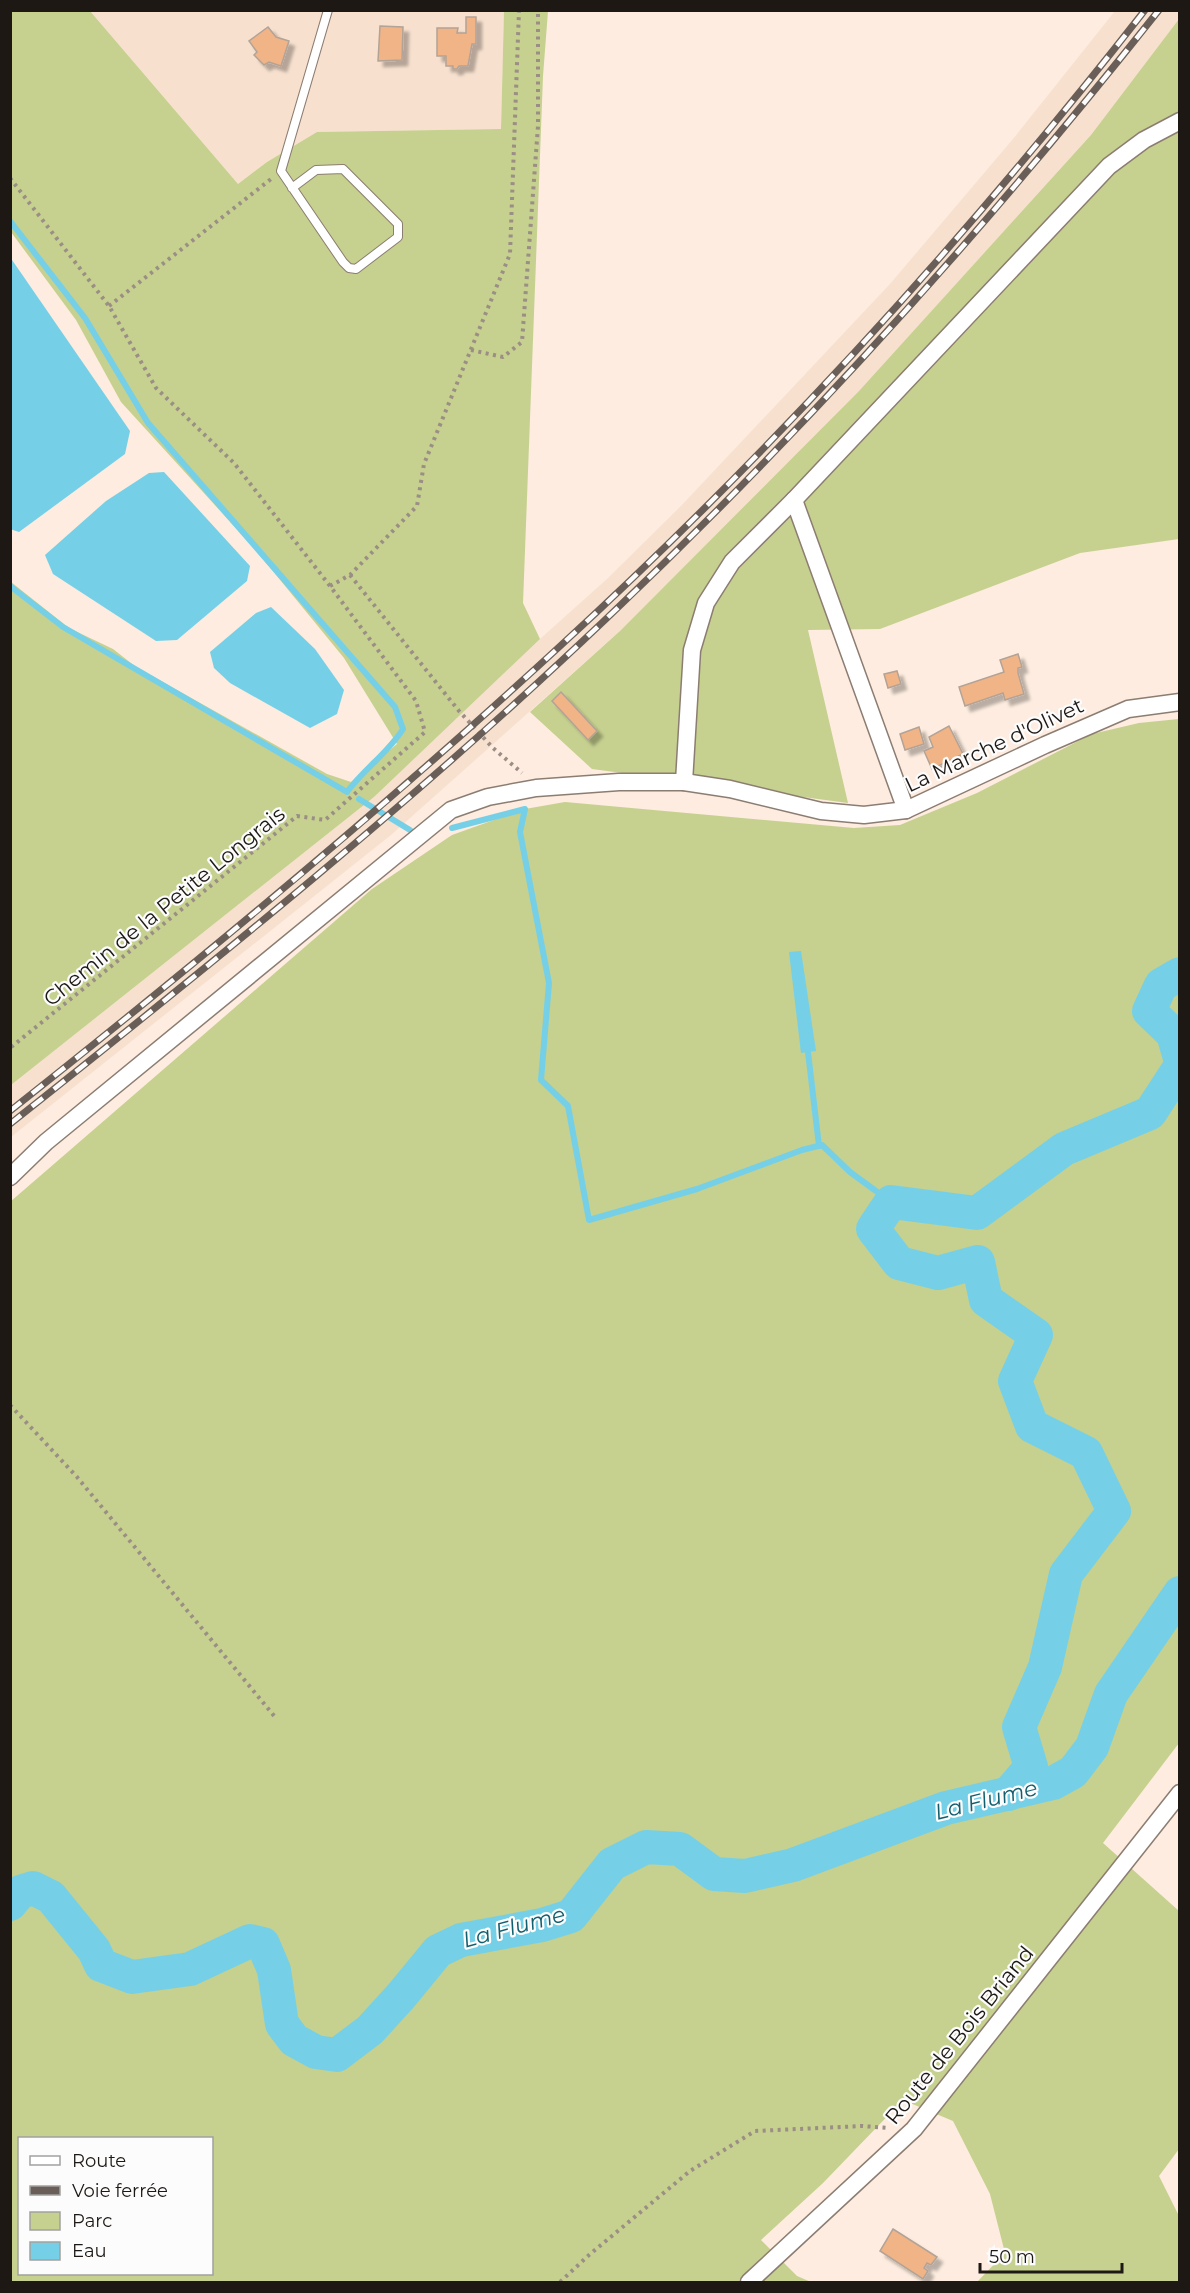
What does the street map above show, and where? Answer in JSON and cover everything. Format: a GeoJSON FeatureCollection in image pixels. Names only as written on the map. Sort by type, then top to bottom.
{"type":"FeatureCollection","features":[{"type":"Feature","properties":{"kind":"street"},"geometry":{"type":"LineString","coordinates":[[684,782],[692,650],[706,603],[732,562],[794,500],[1109,166],[1144,140],[1179,121]]}},
{"type":"Feature","properties":{"kind":"street"},"geometry":{"type":"LineString","coordinates":[[794,500],[906,810]]}},
{"type":"Feature","properties":{"kind":"street","name":"La Marche d'Olivet"},"geometry":{"type":"LineString","coordinates":[[10,1177],[46,1142],[451,810],[488,797],[536,788],[619,782],[684,782],[730,789],[821,811],[864,815],[906,810],[1045,744],[1128,709],[1179,702]]}},
{"type":"Feature","properties":{"kind":"street","name":"Route de Bois Briand"},"geometry":{"type":"LineString","coordinates":[[749,2283],[914,2129],[1179,1793]]}},
{"type":"Feature","properties":{"kind":"lane"},"geometry":{"type":"LineString","coordinates":[[292,188],[316,170],[343,169],[398,224],[398,237],[365,264],[356,269],[350,268],[343,262],[292,188],[282,171],[328,10]]}},
{"type":"Feature","properties":{"kind":"path"},"geometry":{"type":"LineString","coordinates":[[10,177],[109,306],[156,388],[234,463],[330,586],[350,575],[417,506],[424,464],[510,255],[519,10]]}},
{"type":"Feature","properties":{"kind":"path"},"geometry":{"type":"LineString","coordinates":[[471,350],[503,357],[522,342],[538,126],[538,10]]}},
{"type":"Feature","properties":{"kind":"path"},"geometry":{"type":"LineString","coordinates":[[109,306],[282,171]]}},
{"type":"Feature","properties":{"kind":"path"},"geometry":{"type":"LineString","coordinates":[[350,575],[459,711],[493,748],[518,767],[536,788]]}},
{"type":"Feature","properties":{"kind":"path","name":"Chemin de la Petite Longrais"},"geometry":{"type":"LineString","coordinates":[[10,1048],[297,816],[325,820],[425,732],[416,701],[330,586]]}},
{"type":"Feature","properties":{"kind":"path"},"geometry":{"type":"LineString","coordinates":[[10,1405],[77,1477],[275,1717]]}},
{"type":"Feature","properties":{"kind":"path"},"geometry":{"type":"LineString","coordinates":[[560,2283],[589,2255],[690,2171],[755,2131],[862,2126],[914,2129]]}},
{"type":"Feature","properties":{"kind":"shaded area"},"geometry":{"type":"Polygon","coordinates":[[[90,11],[504,11],[501,129],[317,132],[267,162],[238,184],[90,11]]]}},
{"type":"Feature","properties":{"kind":"shaded area"},"geometry":{"type":"Polygon","coordinates":[[[1115,11],[1179,11],[1179,19],[1091,135],[859,391],[620,631],[391,835],[11,1137],[11,1085],[374,797],[540,639],[607,579],[681,506],[890,284],[1013,139],[1115,11]]]}},
{"type":"Feature","properties":{"kind":"green space"},"geometry":{"type":"Polygon","coordinates":[[[11,11],[90,11],[238,184],[267,162],[317,132],[501,129],[504,11],[548,11],[543,76],[523,603],[540,639],[374,797],[11,1085],[11,582],[69,628],[113,649],[136,667],[327,774],[351,782],[397,744],[344,658],[254,548],[121,402],[76,320],[11,232],[11,11]]]}},
{"type":"Feature","properties":{"kind":"green space"},"geometry":{"type":"Polygon","coordinates":[[[1179,19],[1179,539],[1080,553],[880,629],[808,630],[848,803],[592,769],[530,712],[620,631],[859,391],[1091,135],[1179,19]]]}},
{"type":"Feature","properties":{"kind":"green space"},"geometry":{"type":"Polygon","coordinates":[[[1179,719],[1179,1743],[1103,1843],[1179,1911],[1179,2149],[1159,2176],[1179,2216],[1179,2282],[977,2282],[1005,2253],[990,2194],[953,2121],[903,2100],[823,2183],[761,2240],[797,2276],[811,2282],[11,2282],[10,1202],[372,889],[452,835],[525,809],[565,802],[854,828],[900,825],[977,793],[1092,734],[1139,723],[1179,719]]]}},
{"type":"Feature","properties":{"kind":"water"},"geometry":{"type":"Polygon","coordinates":[[[10,257],[130,431],[125,454],[19,532],[10,529],[10,257]]]}},
{"type":"Feature","properties":{"kind":"water"},"geometry":{"type":"Polygon","coordinates":[[[164,472],[250,566],[247,581],[177,640],[156,641],[53,574],[45,555],[106,501],[149,473],[164,472]]]}},
{"type":"Feature","properties":{"kind":"water"},"geometry":{"type":"Polygon","coordinates":[[[271,607],[315,649],[344,690],[337,714],[310,728],[230,683],[214,668],[210,652],[256,613],[271,607]]]}},
{"type":"Feature","properties":{"kind":"water"},"geometry":{"type":"Polygon","coordinates":[[[801,951],[816,1051],[801,1053],[789,952],[801,951]]]}},
{"type":"Feature","properties":{"kind":"building"},"geometry":{"type":"Polygon","coordinates":[[[466,17],[476,17],[476,44],[472,44],[468,66],[453,69],[453,66],[446,66],[446,56],[437,56],[437,28],[458,28],[457,33],[466,33],[466,17]]]}},
{"type":"Feature","properties":{"kind":"building"},"geometry":{"type":"Polygon","coordinates":[[[380,26],[403,27],[402,60],[378,61],[380,26]]]}},
{"type":"Feature","properties":{"kind":"building"},"geometry":{"type":"Polygon","coordinates":[[[268,27],[276,37],[289,41],[281,66],[269,62],[264,65],[254,55],[257,52],[249,41],[268,27]]]}},
{"type":"Feature","properties":{"kind":"building"},"geometry":{"type":"Polygon","coordinates":[[[1018,654],[1022,667],[1018,668],[1018,673],[1024,694],[1005,700],[1003,693],[965,706],[959,687],[1004,672],[1000,660],[1018,654]]]}},
{"type":"Feature","properties":{"kind":"building"},"geometry":{"type":"Polygon","coordinates":[[[897,671],[901,684],[888,688],[884,674],[897,671]]]}},
{"type":"Feature","properties":{"kind":"building"},"geometry":{"type":"Polygon","coordinates":[[[561,692],[597,731],[588,740],[552,701],[561,692]]]}},
{"type":"Feature","properties":{"kind":"building"},"geometry":{"type":"Polygon","coordinates":[[[949,726],[963,754],[932,769],[924,751],[933,747],[929,737],[949,726]]]}},
{"type":"Feature","properties":{"kind":"building"},"geometry":{"type":"Polygon","coordinates":[[[919,727],[924,744],[905,750],[900,734],[919,727]]]}},
{"type":"Feature","properties":{"kind":"building"},"geometry":{"type":"Polygon","coordinates":[[[893,2229],[937,2257],[931,2265],[927,2263],[924,2268],[928,2271],[923,2279],[880,2251],[893,2229]]]}},
{"type":"Feature","properties":{"kind":"waterway"},"geometry":{"type":"LineString","coordinates":[[10,221],[85,318],[148,423],[395,707],[403,729],[347,792],[63,627],[10,586]]}},
{"type":"Feature","properties":{"kind":"waterway"},"geometry":{"type":"LineString","coordinates":[[359,799],[410,830]]}},
{"type":"Feature","properties":{"kind":"waterway"},"geometry":{"type":"LineString","coordinates":[[452,828],[525,809],[520,832],[549,983],[541,1080],[568,1106],[589,1220],[697,1189],[802,1150],[822,1145],[850,1172],[891,1202]]}},
{"type":"Feature","properties":{"kind":"waterway"},"geometry":{"type":"LineString","coordinates":[[1180,974],[1161,985],[1149,1011],[1173,1034],[1180,1058]]}},
{"type":"Feature","properties":{"kind":"waterway"},"geometry":{"type":"LineString","coordinates":[[808,1052],[819,1146]]}},
{"type":"Feature","properties":{"kind":"waterway"},"geometry":{"type":"LineString","coordinates":[[1008,1794],[1031,1767],[1019,1727],[1045,1667],[1066,1574],[1114,1511],[1086,1453],[1032,1426],[1015,1381],[1036,1335],[986,1300],[978,1262],[938,1273],[899,1263],[873,1229],[891,1202],[977,1213],[1064,1149],[1150,1113],[1180,1067]]}},
{"type":"Feature","properties":{"kind":"waterway","name":"La Flume"},"geometry":{"type":"LineString","coordinates":[[10,1904],[20,1892],[33,1888],[51,1897],[94,1950],[101,1965],[132,1977],[190,1969],[250,1941],[263,1944],[274,1970],[282,2024],[294,2040],[316,2052],[337,2055],[370,2030],[438,1951],[461,1940],[542,1925],[571,1916],[612,1864],[646,1847],[680,1849],[714,1874],[745,1876],[793,1865],[946,1808],[1053,1783],[1073,1772],[1092,1747],[1111,1694],[1180,1593]]}},
{"type":"Feature","properties":{"kind":"railway"},"geometry":{"type":"LineString","coordinates":[[10,1111],[220,942],[425,768],[637,574],[715,498],[865,341],[1008,178],[1145,10]]}},
{"type":"Feature","properties":{"kind":"railway"},"geometry":{"type":"LineString","coordinates":[[10,1124],[314,878],[463,750],[607,618],[753,474],[894,324],[1029,169],[1159,10]]}}]}
